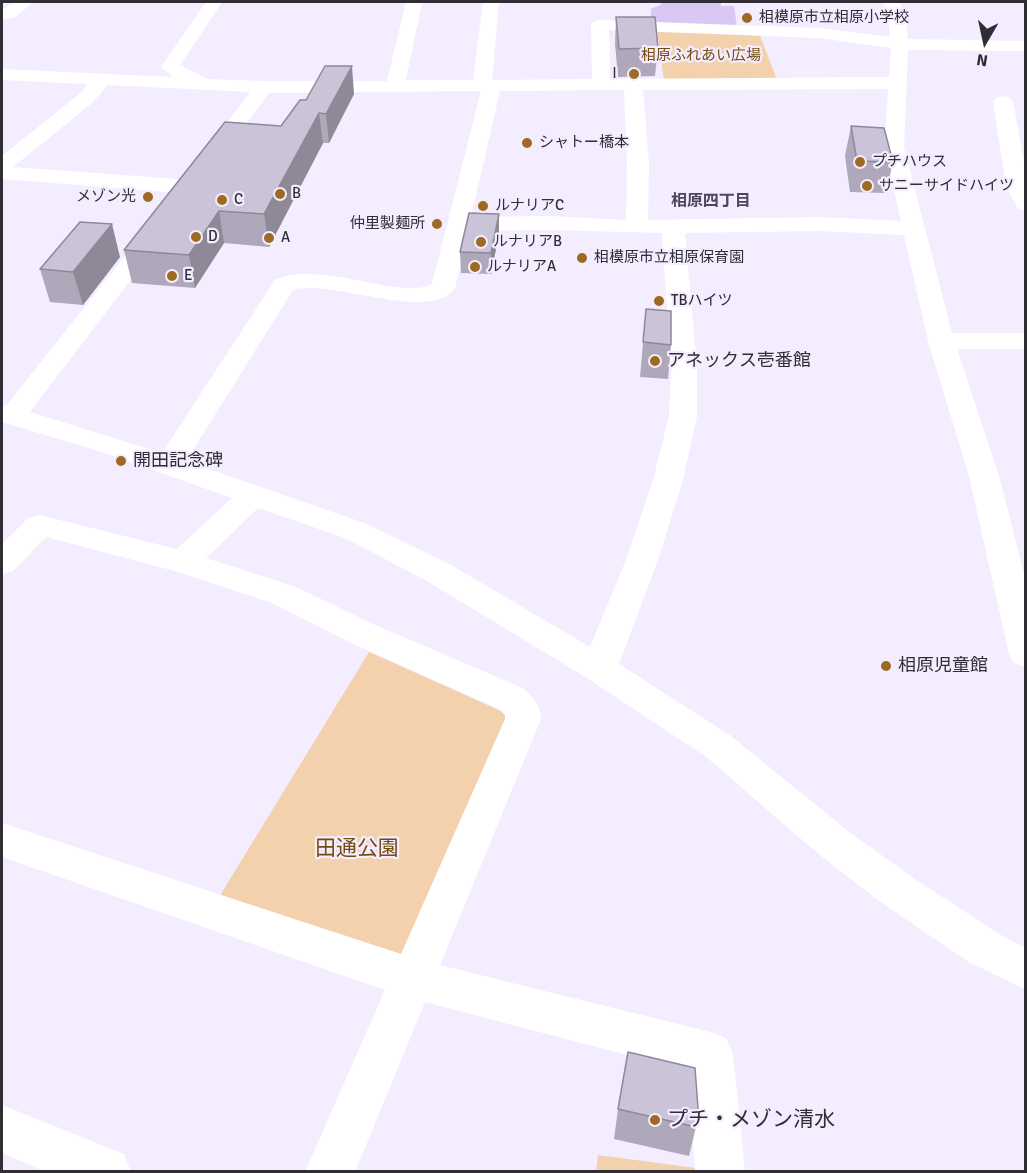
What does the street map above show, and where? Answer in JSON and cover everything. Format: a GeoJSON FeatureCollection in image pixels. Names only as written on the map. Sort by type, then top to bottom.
{"type":"FeatureCollection","features":[{"type":"Feature","properties":{"kind":"street"},"geometry":{"type":"LineString","coordinates":[[2,15],[10,13],[25,2]]}},
{"type":"Feature","properties":{"kind":"street"},"geometry":{"type":"LineString","coordinates":[[213,2],[170,67],[191,78],[228,85]]}},
{"type":"Feature","properties":{"kind":"street"},"geometry":{"type":"LineString","coordinates":[[395,86],[414,2]]}},
{"type":"Feature","properties":{"kind":"street"},"geometry":{"type":"LineString","coordinates":[[168,466],[284,285],[297,281],[346,284],[390,292],[436,292],[443,288],[478,136],[487,86],[491,2]]}},
{"type":"Feature","properties":{"kind":"street"},"geometry":{"type":"LineString","coordinates":[[891,2],[898,19],[900,43],[894,147],[941,341],[984,476],[1026,654]]}},
{"type":"Feature","properties":{"kind":"street"},"geometry":{"type":"LineString","coordinates":[[601,86],[600,25],[819,33],[940,46],[1026,46]]}},
{"type":"Feature","properties":{"kind":"street"},"geometry":{"type":"LineString","coordinates":[[2,74],[264,87],[896,83]]}},
{"type":"Feature","properties":{"kind":"street"},"geometry":{"type":"LineString","coordinates":[[2,166],[85,99],[104,78]]}},
{"type":"Feature","properties":{"kind":"street"},"geometry":{"type":"LineString","coordinates":[[633,86],[638,164],[637,227]]}},
{"type":"Feature","properties":{"kind":"street"},"geometry":{"type":"LineString","coordinates":[[264,87],[180,201],[7,414],[338,524],[439,573],[598,669],[718,746],[835,844],[897,890],[984,948],[1026,970]]}},
{"type":"Feature","properties":{"kind":"street"},"geometry":{"type":"LineString","coordinates":[[1003,102],[1017,186],[1026,204]]}},
{"type":"Feature","properties":{"kind":"street"},"geometry":{"type":"LineString","coordinates":[[2,173],[180,201]]}},
{"type":"Feature","properties":{"kind":"street"},"geometry":{"type":"LineString","coordinates":[[458,224],[549,223],[637,227],[819,224],[914,229]]}},
{"type":"Feature","properties":{"kind":"street"},"geometry":{"type":"LineString","coordinates":[[598,669],[642,560],[668,480],[683,416],[684,369],[673,227]]}},
{"type":"Feature","properties":{"kind":"street"},"geometry":{"type":"LineString","coordinates":[[941,341],[1026,340]]}},
{"type":"Feature","properties":{"kind":"street"},"geometry":{"type":"LineString","coordinates":[[183,562],[252,496]]}},
{"type":"Feature","properties":{"kind":"street"},"geometry":{"type":"LineString","coordinates":[[2,563],[39,525],[183,562],[284,595],[363,634],[512,699],[523,711],[518,730],[330,1172]]}},
{"type":"Feature","properties":{"kind":"street"},"geometry":{"type":"LineString","coordinates":[[2,840],[411,978],[710,1054],[720,1172]]}},
{"type":"Feature","properties":{"kind":"street"},"geometry":{"type":"LineString","coordinates":[[2,1129],[106,1172]]}},
{"type":"Feature","properties":{"kind":"green space","name":"相原ふれあい広場"},"geometry":{"type":"Polygon","coordinates":[[[657,30],[759,33],[777,80],[664,81],[657,30]]]}},
{"type":"Feature","properties":{"kind":"green space","name":"田通公園"},"geometry":{"type":"Polygon","coordinates":[[[369,652],[512,716],[409,963],[216,902],[369,652]]]}},
{"type":"Feature","properties":{"kind":"green space"},"geometry":{"type":"Polygon","coordinates":[[[598,1155],[703,1169],[703,1172],[596,1172],[598,1155]]]}},
{"type":"Feature","properties":{"kind":"shaded area"},"geometry":{"type":"Polygon","coordinates":[[[663,2],[721,2],[721,6],[734,6],[737,27],[651,24],[651,9],[663,2]]]}},
{"type":"Feature","properties":{"kind":"building"},"geometry":{"type":"Polygon","coordinates":[[[616,17],[655,17],[658,48],[619,49],[616,17]]]}},
{"type":"Feature","properties":{"kind":"building"},"geometry":{"type":"Polygon","coordinates":[[[325,66],[352,66],[326,114],[319,113],[264,214],[219,211],[189,255],[124,250],[225,122],[281,126],[300,100],[306,100],[325,66]]]}},
{"type":"Feature","properties":{"kind":"building"},"geometry":{"type":"Polygon","coordinates":[[[851,126],[884,128],[893,162],[857,161],[851,126]]]}},
{"type":"Feature","properties":{"kind":"building"},"geometry":{"type":"Polygon","coordinates":[[[469,213],[499,214],[491,253],[460,252],[469,213]]]}},
{"type":"Feature","properties":{"kind":"building"},"geometry":{"type":"Polygon","coordinates":[[[80,222],[112,224],[73,272],[40,269],[80,222]]]}},
{"type":"Feature","properties":{"kind":"building"},"geometry":{"type":"Polygon","coordinates":[[[646,309],[671,311],[671,345],[643,342],[646,309]]]}},
{"type":"Feature","properties":{"kind":"building"},"geometry":{"type":"Polygon","coordinates":[[[628,1052],[695,1068],[698,1108],[696,1127],[618,1109],[628,1052]]]}},
{"type":"Feature","properties":{"kind":"place","name":"相模原市立相原小学校"},"geometry":{"type":"Point","coordinates":[747,18]}},
{"type":"Feature","properties":{"kind":"place","name":"Ⅰ"},"geometry":{"type":"Point","coordinates":[634,74]}},
{"type":"Feature","properties":{"kind":"place","name":"シャトー橋本"},"geometry":{"type":"Point","coordinates":[527,143]}},
{"type":"Feature","properties":{"kind":"place","name":"プチハウス"},"geometry":{"type":"Point","coordinates":[860,162]}},
{"type":"Feature","properties":{"kind":"place","name":"サニーサイドハイツ"},"geometry":{"type":"Point","coordinates":[867,186]}},
{"type":"Feature","properties":{"kind":"place","name":"B"},"geometry":{"type":"Point","coordinates":[280,194]}},
{"type":"Feature","properties":{"kind":"place","name":"メゾン光"},"geometry":{"type":"Point","coordinates":[148,197]}},
{"type":"Feature","properties":{"kind":"place","name":"C"},"geometry":{"type":"Point","coordinates":[222,200]}},
{"type":"Feature","properties":{"kind":"place","name":"ルナリアC"},"geometry":{"type":"Point","coordinates":[483,206]}},
{"type":"Feature","properties":{"kind":"place","name":"仲里製麺所"},"geometry":{"type":"Point","coordinates":[437,224]}},
{"type":"Feature","properties":{"kind":"place","name":"D"},"geometry":{"type":"Point","coordinates":[196,237]}},
{"type":"Feature","properties":{"kind":"place","name":"A"},"geometry":{"type":"Point","coordinates":[269,238]}},
{"type":"Feature","properties":{"kind":"place","name":"ルナリアB"},"geometry":{"type":"Point","coordinates":[481,242]}},
{"type":"Feature","properties":{"kind":"place","name":"相模原市立相原保育園"},"geometry":{"type":"Point","coordinates":[582,258]}},
{"type":"Feature","properties":{"kind":"place","name":"ルナリアA"},"geometry":{"type":"Point","coordinates":[475,267]}},
{"type":"Feature","properties":{"kind":"place","name":"E"},"geometry":{"type":"Point","coordinates":[172,276]}},
{"type":"Feature","properties":{"kind":"place","name":"TBハイツ"},"geometry":{"type":"Point","coordinates":[659,301]}},
{"type":"Feature","properties":{"kind":"place","name":"アネックス壱番館"},"geometry":{"type":"Point","coordinates":[655,361]}},
{"type":"Feature","properties":{"kind":"place","name":"開田記念碑"},"geometry":{"type":"Point","coordinates":[121,461]}},
{"type":"Feature","properties":{"kind":"place","name":"相原児童館"},"geometry":{"type":"Point","coordinates":[886,666]}},
{"type":"Feature","properties":{"kind":"place","name":"プチ・メゾン清水"},"geometry":{"type":"Point","coordinates":[655,1120]}},
{"type":"Feature","properties":{"kind":"district","name":"相原四丁目"},"geometry":{"type":"Point","coordinates":[711,202]}}]}
